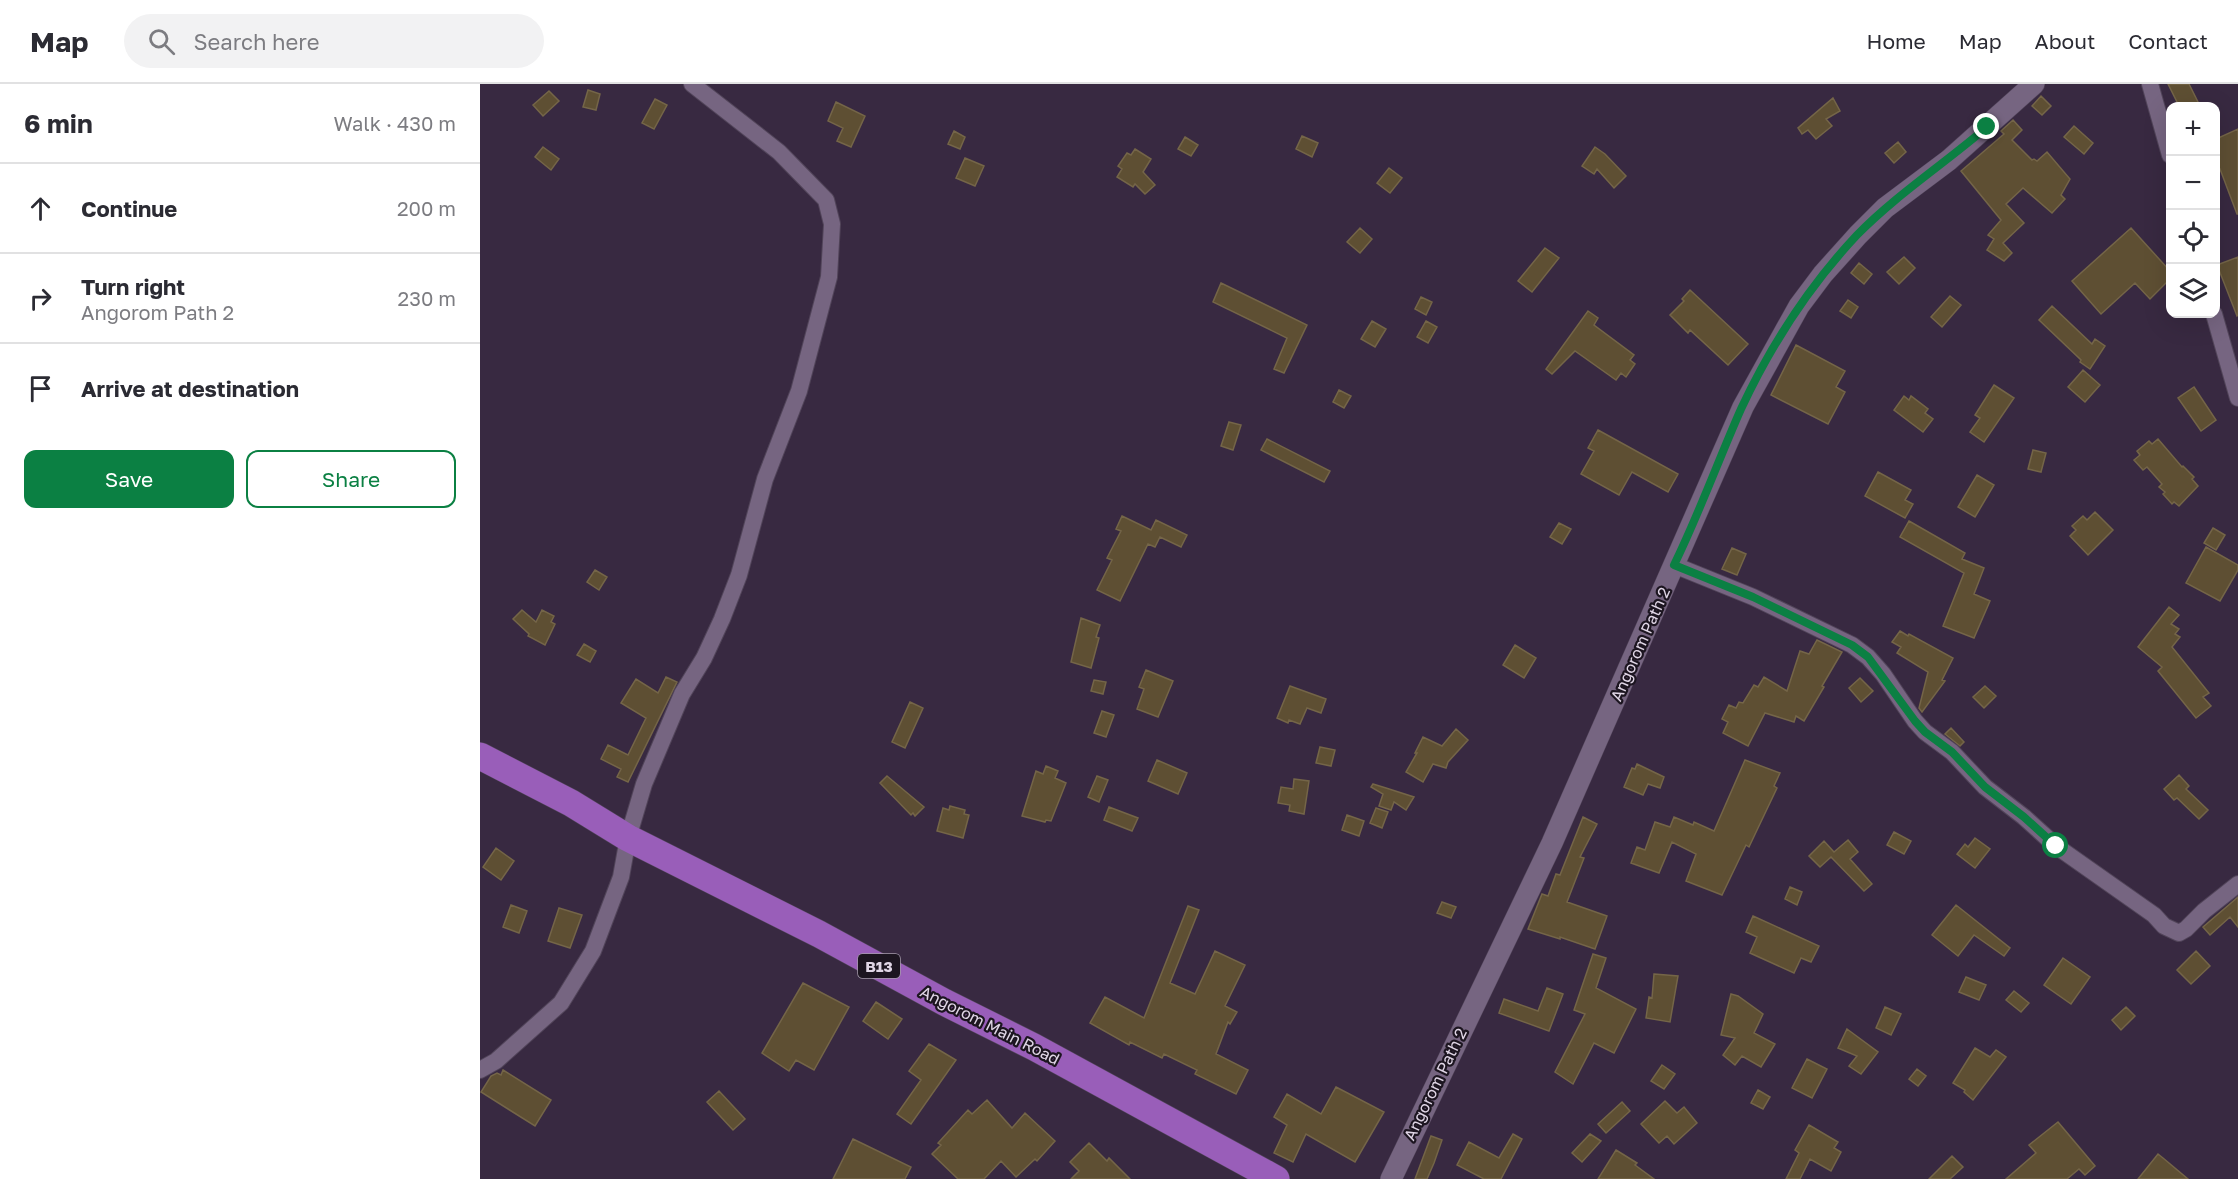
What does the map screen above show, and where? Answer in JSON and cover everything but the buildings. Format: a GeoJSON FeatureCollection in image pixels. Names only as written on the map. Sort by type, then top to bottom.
{"type":"FeatureCollection","features":[{"type":"Feature","properties":{"kind":"highway","name":"Angorom Main Road"},"geometry":{"type":"LineString","coordinates":[[480,756],[571,803],[628,838],[819,934],[944,1002],[1034,1047],[1276,1179]]}},
{"type":"Feature","properties":{"kind":"street"},"geometry":{"type":"LineString","coordinates":[[480,1070],[496,1061],[561,1004],[593,951],[621,877],[628,838],[644,784],[682,694],[704,658],[739,575],[765,479],[799,391],[829,277],[832,256],[832,224],[826,200],[779,152],[692,84]]}},
{"type":"Feature","properties":{"kind":"street","name":"Angorom Path 2"},"geometry":{"type":"LineString","coordinates":[[1391,1179],[1547,853],[1743,407],[1799,306],[1823,274],[1878,215],[1949,160],[2034,84]]}},
{"type":"Feature","properties":{"kind":"street"},"geometry":{"type":"LineString","coordinates":[[2150,84],[2166,141]]}},
{"type":"Feature","properties":{"kind":"street"},"geometry":{"type":"LineString","coordinates":[[2215,318],[2238,398]]}},
{"type":"Feature","properties":{"kind":"street"},"geometry":{"type":"LineString","coordinates":[[1674,565],[1753,597],[1852,645],[1868,657],[1925,732],[1952,752],[1985,787],[2024,817],[2056,846],[2154,915],[2173,932],[2178,933],[2186,929],[2204,911],[2238,884]]}},
{"type":"Feature","properties":{"kind":"route"},"geometry":{"type":"LineString","coordinates":[[1987,127],[1949,160],[1886,208],[1823,274],[1799,306],[1743,407],[1674,565],[1753,597],[1852,645],[1868,657],[1883,674],[1925,732],[1952,752],[1985,787],[2024,817],[2056,846]]}}]}
